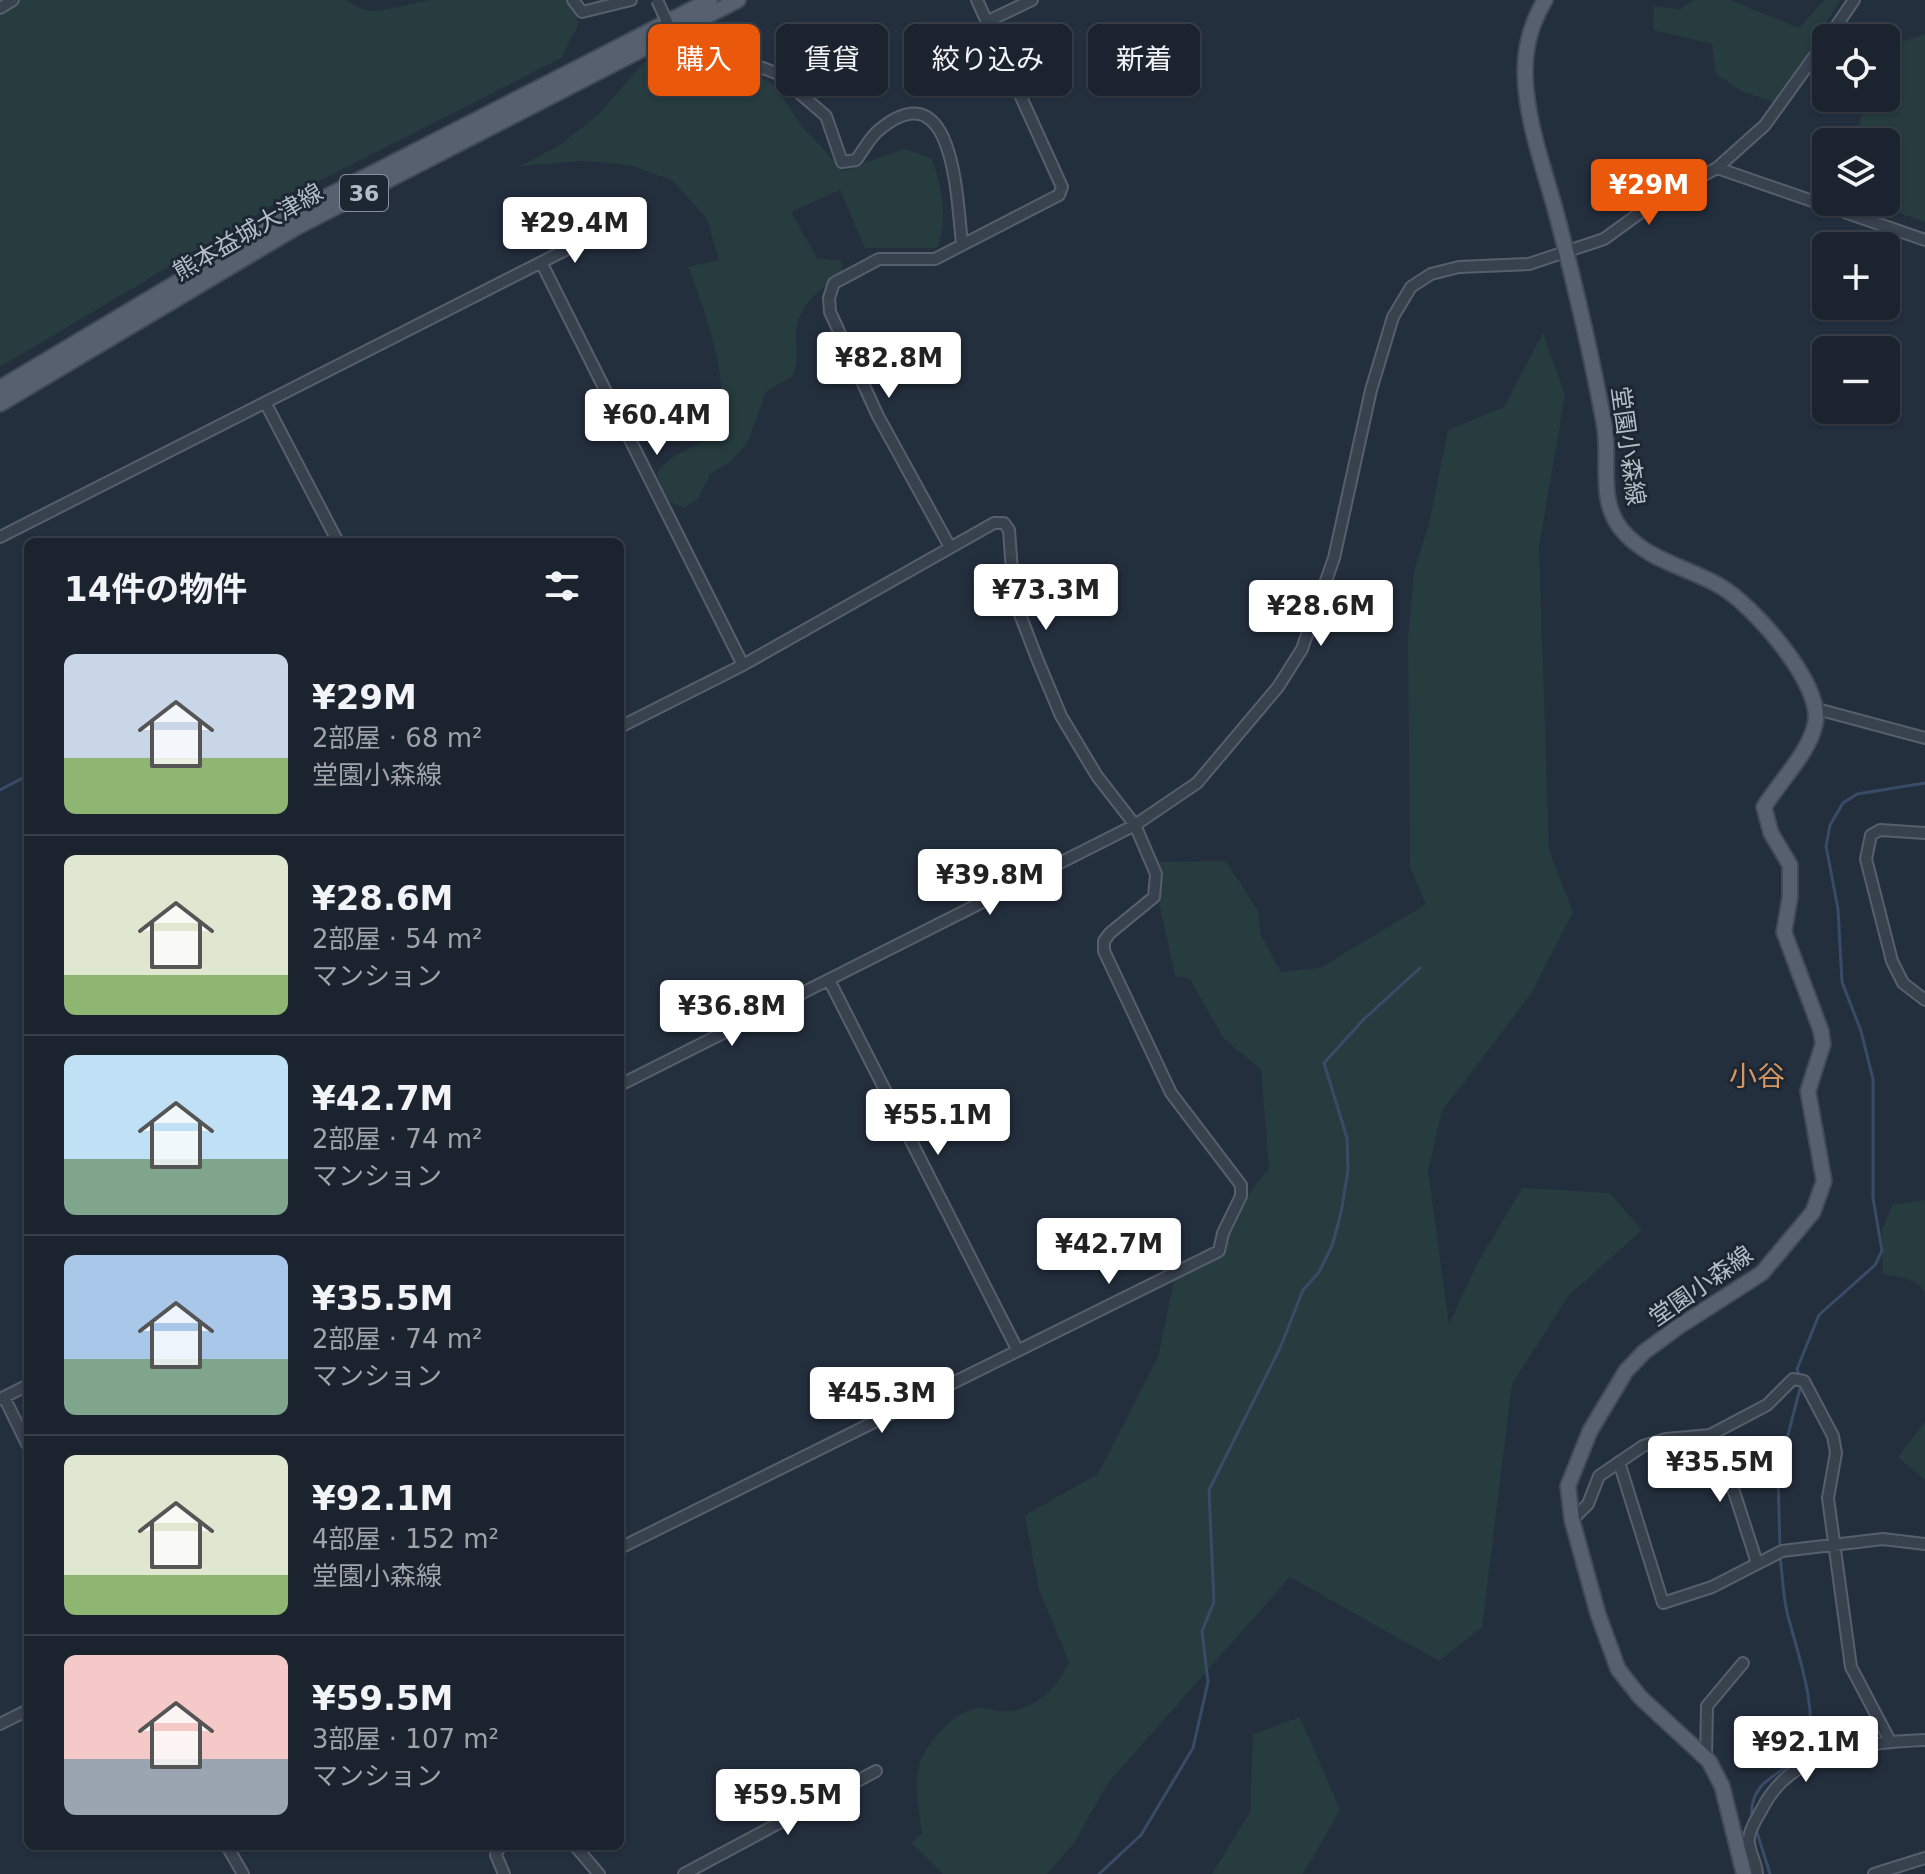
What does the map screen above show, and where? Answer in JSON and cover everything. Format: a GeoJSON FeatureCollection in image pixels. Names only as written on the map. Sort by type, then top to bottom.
{"type":"FeatureCollection","features":[{"type":"Feature","properties":{"kind":"main road","name":"熊本益城大津線"},"geometry":{"type":"LineString","coordinates":[[0,388],[283,219],[710,0]]}},
{"type":"Feature","properties":{"kind":"main road","name":"熊本益城大津線"},"geometry":{"type":"LineString","coordinates":[[0,404],[297,227],[738,0]]}},
{"type":"Feature","properties":{"kind":"main road","name":"堂園小森線"},"geometry":{"type":"LineString","coordinates":[[1545,0],[1535,18],[1525,51],[1527,101],[1567,254],[1605,429],[1605,475],[1610,508],[1621,528],[1653,555],[1722,587],[1758,618],[1810,686],[1817,709],[1810,739],[1764,807],[1771,833],[1790,865],[1790,897],[1784,932],[1813,1003],[1823,1044],[1808,1099],[1824,1181],[1823,1192],[1796,1235],[1762,1273],[1678,1327],[1644,1352],[1626,1371],[1590,1431],[1568,1486],[1572,1520],[1598,1614],[1618,1669],[1640,1697],[1706,1758],[1722,1786],[1744,1874]]}},
{"type":"Feature","properties":{"kind":"street"},"geometry":{"type":"LineString","coordinates":[[0,8],[13,0]]}},
{"type":"Feature","properties":{"kind":"street"},"geometry":{"type":"LineString","coordinates":[[573,0],[578,10],[587,12],[631,0]]}},
{"type":"Feature","properties":{"kind":"street"},"geometry":{"type":"LineString","coordinates":[[657,0],[681,52],[689,58],[730,56],[776,73],[826,116],[842,162],[856,160],[878,131],[909,115],[923,116],[939,127],[952,162],[962,244]]}},
{"type":"Feature","properties":{"kind":"street"},"geometry":{"type":"LineString","coordinates":[[950,547],[878,416],[830,312],[829,298],[834,283],[879,259],[935,259],[1059,195],[1062,187],[977,0]]}},
{"type":"Feature","properties":{"kind":"street"},"geometry":{"type":"LineString","coordinates":[[988,21],[1032,0]]}},
{"type":"Feature","properties":{"kind":"street"},"geometry":{"type":"LineString","coordinates":[[1837,24],[1854,0]]}},
{"type":"Feature","properties":{"kind":"street"},"geometry":{"type":"LineString","coordinates":[[624,1083],[1135,825],[1197,783],[1278,687],[1302,649],[1334,558],[1371,390],[1393,317],[1411,287],[1431,274],[1459,267],[1529,264],[1567,254],[1604,239],[1662,197],[1717,168],[1765,125],[1812,60]]}},
{"type":"Feature","properties":{"kind":"street"},"geometry":{"type":"LineString","coordinates":[[1717,168],[1925,240]]}},
{"type":"Feature","properties":{"kind":"street"},"geometry":{"type":"LineString","coordinates":[[0,537],[593,236]]}},
{"type":"Feature","properties":{"kind":"street"},"geometry":{"type":"LineString","coordinates":[[542,264],[743,665]]}},
{"type":"Feature","properties":{"kind":"street"},"geometry":{"type":"LineString","coordinates":[[266,404],[336,538]]}},
{"type":"Feature","properties":{"kind":"street"},"geometry":{"type":"LineString","coordinates":[[624,725],[743,665],[994,523],[1004,523],[1009,530],[1014,599],[1061,716],[1097,776],[1135,825],[1156,874],[1154,897],[1110,933],[1104,941],[1104,951],[1171,1093],[1241,1185],[1241,1196],[1223,1233],[1219,1251],[624,1546]]}},
{"type":"Feature","properties":{"kind":"street"},"geometry":{"type":"LineString","coordinates":[[1817,709],[1925,738]]}},
{"type":"Feature","properties":{"kind":"street"},"geometry":{"type":"LineString","coordinates":[[1925,833],[1880,830],[1871,835],[1866,859],[1892,961],[1903,983],[1925,1000]]}},
{"type":"Feature","properties":{"kind":"street"},"geometry":{"type":"LineString","coordinates":[[829,980],[1017,1349]]}},
{"type":"Feature","properties":{"kind":"street"},"geometry":{"type":"LineString","coordinates":[[1572,1520],[1588,1504],[1599,1476],[1643,1446],[1666,1439],[1710,1435],[1767,1405],[1793,1379],[1804,1381],[1834,1445],[1828,1498],[1851,1667],[1890,1741]]}},
{"type":"Feature","properties":{"kind":"street"},"geometry":{"type":"LineString","coordinates":[[24,1387],[2,1398],[24,1439]]}},
{"type":"Feature","properties":{"kind":"street"},"geometry":{"type":"LineString","coordinates":[[1710,1435],[1729,1476],[1757,1563]]}},
{"type":"Feature","properties":{"kind":"street"},"geometry":{"type":"LineString","coordinates":[[1619,1462],[1663,1603],[1712,1587],[1782,1551],[1883,1539],[1925,1544]]}},
{"type":"Feature","properties":{"kind":"street"},"geometry":{"type":"LineString","coordinates":[[1706,1758],[1707,1706],[1743,1663]]}},
{"type":"Feature","properties":{"kind":"street"},"geometry":{"type":"LineString","coordinates":[[0,1724],[24,1712]]}},
{"type":"Feature","properties":{"kind":"street"},"geometry":{"type":"LineString","coordinates":[[1757,1874],[1748,1840],[1769,1792],[1819,1755],[1890,1741],[1925,1740]]}},
{"type":"Feature","properties":{"kind":"street"},"geometry":{"type":"LineString","coordinates":[[684,1874],[876,1771]]}},
{"type":"Feature","properties":{"kind":"street"},"geometry":{"type":"LineString","coordinates":[[229,1850],[243,1874]]}},
{"type":"Feature","properties":{"kind":"street"},"geometry":{"type":"LineString","coordinates":[[498,1850],[496,1855],[504,1874]]}},
{"type":"Feature","properties":{"kind":"street"},"geometry":{"type":"LineString","coordinates":[[578,1850],[599,1874]]}},
{"type":"Feature","properties":{"kind":"street"},"geometry":{"type":"LineString","coordinates":[[1874,1874],[1925,1858]]}},
{"type":"Feature","properties":{"kind":"green space"},"geometry":{"type":"Polygon","coordinates":[[[0,0],[346,0],[364,10],[379,11],[430,0],[568,0],[579,23],[561,58],[276,203],[0,367],[0,0]]]}},
{"type":"Feature","properties":{"kind":"green space"},"geometry":{"type":"Polygon","coordinates":[[[1694,0],[1730,0],[1799,28],[1824,0],[1840,0],[1825,24],[1812,24],[1812,46],[1777,103],[1741,91],[1716,74],[1712,44],[1653,30],[1654,6],[1680,9],[1694,0]]]}},
{"type":"Feature","properties":{"kind":"green space"},"geometry":{"type":"Polygon","coordinates":[[[1925,34],[1925,222],[1900,213],[1900,128],[1858,128],[1863,112],[1900,112],[1900,42],[1925,34]]]}},
{"type":"Feature","properties":{"kind":"green space"},"geometry":{"type":"Polygon","coordinates":[[[648,61],[648,96],[760,96],[760,77],[775,86],[776,96],[782,96],[801,125],[843,171],[904,149],[931,158],[941,192],[943,214],[937,248],[865,248],[840,190],[791,212],[817,258],[841,261],[843,273],[815,295],[800,317],[793,376],[766,392],[747,444],[731,461],[710,474],[698,499],[685,508],[666,500],[657,474],[670,460],[708,437],[720,413],[722,394],[715,348],[688,267],[719,260],[707,219],[673,181],[630,165],[583,161],[520,166],[560,145],[600,113],[648,61]]]}},
{"type":"Feature","properties":{"kind":"green space"},"geometry":{"type":"Polygon","coordinates":[[[1543,333],[1565,395],[1539,547],[1549,850],[1573,912],[1531,994],[1442,1111],[1428,1171],[1449,1324],[1476,1266],[1522,1188],[1610,1193],[1642,1230],[1568,1296],[1512,1384],[1482,1627],[1439,1661],[1290,1577],[1108,1783],[1074,1843],[1047,1874],[943,1874],[912,1843],[922,1834],[917,1783],[919,1766],[927,1748],[940,1731],[965,1712],[978,1708],[1010,1711],[1039,1700],[1053,1687],[1069,1662],[1039,1590],[1025,1515],[1098,1474],[1158,1357],[1175,1276],[1222,1256],[1240,1210],[1269,1169],[1261,1069],[1224,1039],[1190,979],[1175,976],[1158,897],[1161,877],[1158,862],[1226,861],[1258,911],[1261,936],[1281,972],[1320,968],[1426,904],[1410,867],[1408,639],[1414,571],[1429,524],[1448,430],[1504,407],[1543,333]]]}},
{"type":"Feature","properties":{"kind":"green space"},"geometry":{"type":"Polygon","coordinates":[[[1925,1200],[1925,1293],[1912,1281],[1883,1274],[1882,1231],[1892,1205],[1925,1200]]]}},
{"type":"Feature","properties":{"kind":"green space"},"geometry":{"type":"Polygon","coordinates":[[[1925,1422],[1925,1480],[1898,1457],[1925,1422]]]}},
{"type":"Feature","properties":{"kind":"green space"},"geometry":{"type":"Polygon","coordinates":[[[1300,1717],[1340,1810],[1303,1874],[1212,1874],[1250,1812],[1253,1734],[1300,1717]]]}},
{"type":"Feature","properties":{"kind":"waterway"},"geometry":{"type":"LineString","coordinates":[[0,790],[23,778]]}},
{"type":"Feature","properties":{"kind":"waterway"},"geometry":{"type":"LineString","coordinates":[[1800,1378],[1797,1369],[1819,1315],[1875,1265],[1882,1251],[1873,1198],[1873,1079],[1861,1031],[1842,982],[1838,909],[1826,846],[1830,825],[1843,803],[1857,794],[1925,783]]}},
{"type":"Feature","properties":{"kind":"waterway"},"geometry":{"type":"LineString","coordinates":[[1099,1874],[1141,1835],[1193,1748],[1208,1682],[1202,1631],[1214,1602],[1209,1490],[1280,1348],[1303,1290],[1319,1272],[1332,1246],[1341,1213],[1348,1170],[1347,1138],[1324,1063],[1364,1019],[1420,968]]}},
{"type":"Feature","properties":{"kind":"waterway"},"geometry":{"type":"LineString","coordinates":[[1780,1550],[1778,1473],[1801,1385]]}},
{"type":"Feature","properties":{"kind":"waterway"},"geometry":{"type":"LineString","coordinates":[[1752,1818],[1752,1805],[1762,1785],[1809,1751],[1811,1734],[1809,1701],[1785,1605],[1780,1557]]}},
{"type":"Feature","properties":{"kind":"waterway"},"geometry":{"type":"LineString","coordinates":[[1756,1829],[1770,1874]]}},
{"type":"Feature","properties":{"kind":"district","name":"小谷"},"geometry":{"type":"Point","coordinates":[1757,1076]}}]}
